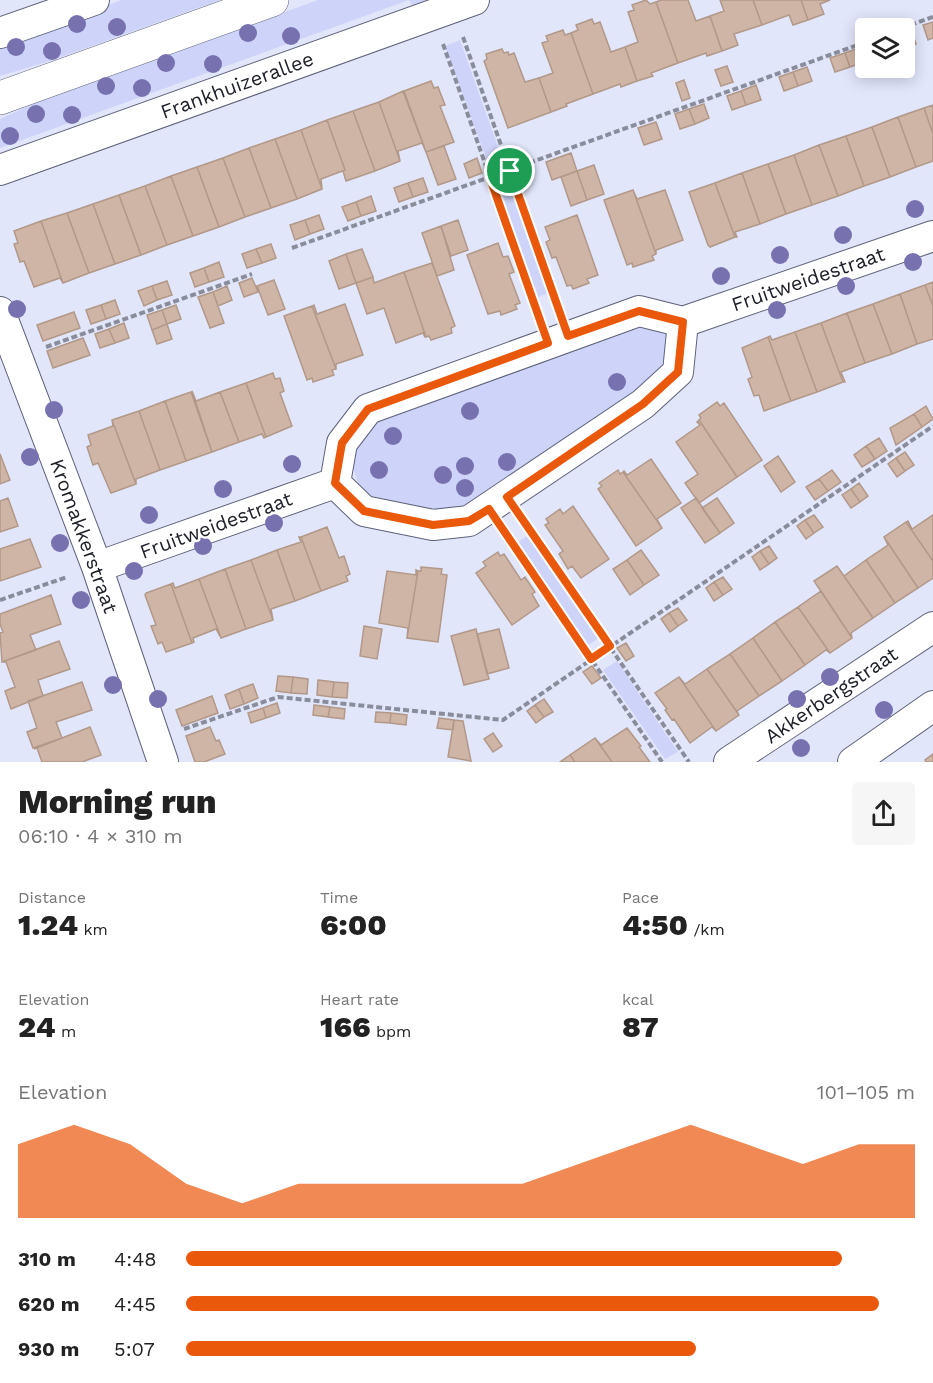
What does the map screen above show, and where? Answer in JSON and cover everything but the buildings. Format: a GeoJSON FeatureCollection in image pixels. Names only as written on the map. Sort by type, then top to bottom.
{"type":"FeatureCollection","features":[{"type":"Feature","properties":{"kind":"main road"},"geometry":{"type":"LineString","coordinates":[[0,98],[272,0]]}},
{"type":"Feature","properties":{"kind":"street"},"geometry":{"type":"LineString","coordinates":[[0,33],[94,0]]}},
{"type":"Feature","properties":{"kind":"street","name":"Frankhuizerallee"},"geometry":{"type":"LineString","coordinates":[[0,170],[453,8]]}},
{"type":"Feature","properties":{"kind":"street","name":"Fruitweidestraat"},"geometry":{"type":"LineString","coordinates":[[683,322],[933,236]]}},
{"type":"Feature","properties":{"kind":"street"},"geometry":{"type":"LineString","coordinates":[[639,311],[683,322],[678,372],[643,404],[469,521],[433,525],[364,511],[335,483],[342,443],[368,409],[639,311]]}},
{"type":"Feature","properties":{"kind":"street","name":"Kromakkerstraat"},"geometry":{"type":"LineString","coordinates":[[0,312],[97,567],[159,750]]}},
{"type":"Feature","properties":{"kind":"street","name":"Fruitweidestraat"},"geometry":{"type":"LineString","coordinates":[[97,567],[335,483]]}},
{"type":"Feature","properties":{"kind":"street","name":"Akkerbergstraat"},"geometry":{"type":"LineString","coordinates":[[729,762],[933,627]]}},
{"type":"Feature","properties":{"kind":"street"},"geometry":{"type":"LineString","coordinates":[[853,762],[933,706]]}},
{"type":"Feature","properties":{"kind":"path"},"geometry":{"type":"LineString","coordinates":[[453,8],[510,171],[558,339]]}},
{"type":"Feature","properties":{"kind":"path"},"geometry":{"type":"LineString","coordinates":[[453,8],[490,178],[558,339]]}},
{"type":"Feature","properties":{"kind":"path"},"geometry":{"type":"LineString","coordinates":[[915,23],[933,17]]}},
{"type":"Feature","properties":{"kind":"path"},"geometry":{"type":"LineString","coordinates":[[292,248],[855,46]]}},
{"type":"Feature","properties":{"kind":"path"},"geometry":{"type":"LineString","coordinates":[[17,357],[252,274]]}},
{"type":"Feature","properties":{"kind":"path"},"geometry":{"type":"LineString","coordinates":[[159,750],[278,697],[503,720],[933,426]]}},
{"type":"Feature","properties":{"kind":"path"},"geometry":{"type":"LineString","coordinates":[[498,503],[610,646],[689,762]]}},
{"type":"Feature","properties":{"kind":"path"},"geometry":{"type":"LineString","coordinates":[[498,503],[591,659],[662,762]]}},
{"type":"Feature","properties":{"kind":"path"},"geometry":{"type":"LineString","coordinates":[[0,600],[97,567]]}},
{"type":"Feature","properties":{"kind":"shaded area"},"geometry":{"type":"Polygon","coordinates":[[[122,0],[220,0],[50,61],[0,76],[0,44],[122,0]]]}},
{"type":"Feature","properties":{"kind":"shaded area"},"geometry":{"type":"Polygon","coordinates":[[[318,0],[409,0],[0,148],[0,119],[44,99],[318,0]]]}},
{"type":"Feature","properties":{"kind":"shaded area"},"geometry":{"type":"Polygon","coordinates":[[[409,0],[439,0],[414,8],[409,0]]]}},
{"type":"Feature","properties":{"kind":"shaded area"},"geometry":{"type":"Polygon","coordinates":[[[460,40],[503,161],[489,166],[445,46],[460,40]]]}},
{"type":"Feature","properties":{"kind":"shaded area"},"geometry":{"type":"Polygon","coordinates":[[[510,180],[550,293],[535,298],[495,186],[510,180]]]}},
{"type":"Feature","properties":{"kind":"shaded area"},"geometry":{"type":"Polygon","coordinates":[[[653,322],[668,334],[664,359],[660,369],[651,380],[464,508],[443,513],[374,501],[359,487],[353,467],[358,439],[375,419],[653,322]]]}},
{"type":"Feature","properties":{"kind":"shaded area"},"geometry":{"type":"Polygon","coordinates":[[[530,534],[600,637],[587,646],[517,543],[530,534]]]}},
{"type":"Feature","properties":{"kind":"shaded area"},"geometry":{"type":"Polygon","coordinates":[[[617,661],[678,752],[665,759],[603,670],[617,661]]]}},
{"type":"Feature","properties":{"kind":"route"},"geometry":{"type":"LineString","coordinates":[[510,171],[568,336],[639,311],[683,322],[678,372],[643,404],[507,497],[610,646],[591,659],[489,509],[469,521],[433,525],[364,511],[335,483],[342,443],[368,409],[548,343],[490,178],[510,171]]}}]}
